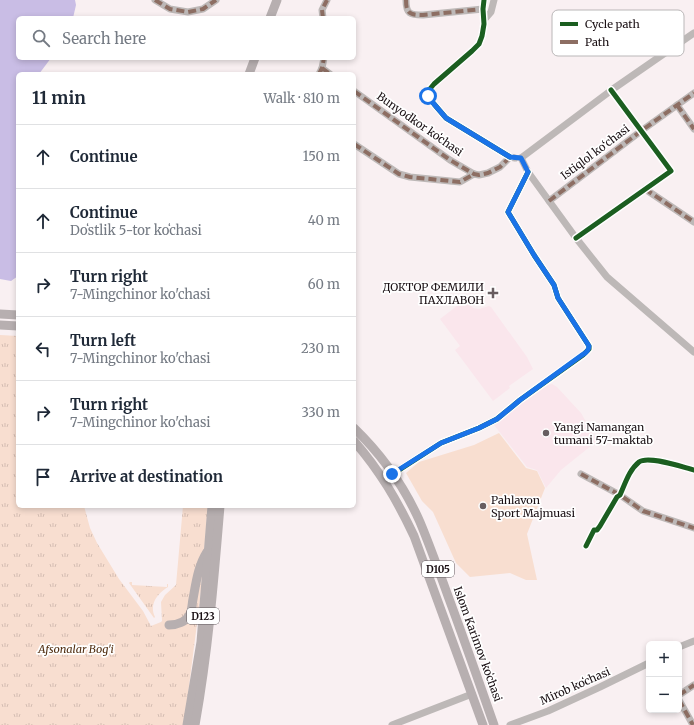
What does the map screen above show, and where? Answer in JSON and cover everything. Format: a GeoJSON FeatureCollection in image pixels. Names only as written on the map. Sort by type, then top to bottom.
{"type":"FeatureCollection","features":[{"type":"Feature","properties":{"kind":"main road"},"geometry":{"type":"LineString","coordinates":[[271,16],[277,0]]}},
{"type":"Feature","properties":{"kind":"main road"},"geometry":{"type":"LineString","coordinates":[[250,72],[254,60]]}},
{"type":"Feature","properties":{"kind":"main road"},"geometry":{"type":"LineString","coordinates":[[0,309],[0,314],[16,315]]}},
{"type":"Feature","properties":{"kind":"main road"},"geometry":{"type":"LineString","coordinates":[[0,325],[16,326]]}},
{"type":"Feature","properties":{"kind":"main road","name":"Islom Karimov koʻchasi"},"geometry":{"type":"LineString","coordinates":[[356,430],[371,446],[392,474],[419,521],[473,663],[494,725]]}},
{"type":"Feature","properties":{"kind":"main road","name":"Islom Karimov koʻchasi"},"geometry":{"type":"LineString","coordinates":[[356,444],[394,495],[414,536],[483,725]]}},
{"type":"Feature","properties":{"kind":"main road","name":"D123"},"geometry":{"type":"LineString","coordinates":[[191,724],[201,642],[212,508]]}},
{"type":"Feature","properties":{"kind":"main road","name":"D123"},"geometry":{"type":"LineString","coordinates":[[194,703],[212,598],[220,508]]}},
{"type":"Feature","properties":{"kind":"main road"},"geometry":{"type":"LineString","coordinates":[[169,625],[185,621],[190,614],[197,577],[204,556],[209,549]]}},
{"type":"Feature","properties":{"kind":"main road"},"geometry":{"type":"LineString","coordinates":[[437,600],[448,596]]}},
{"type":"Feature","properties":{"kind":"street"},"geometry":{"type":"LineString","coordinates":[[155,0],[170,9],[188,12],[203,9],[216,0]]}},
{"type":"Feature","properties":{"kind":"street"},"geometry":{"type":"LineString","coordinates":[[323,16],[322,10],[327,0]]}},
{"type":"Feature","properties":{"kind":"street"},"geometry":{"type":"LineString","coordinates":[[406,0],[409,13],[414,15],[483,9]]}},
{"type":"Feature","properties":{"kind":"street"},"geometry":{"type":"LineString","coordinates":[[484,0],[484,20],[482,36],[479,44],[434,84],[429,90],[428,96],[446,118],[510,157],[521,158],[611,90],[660,56]]}},
{"type":"Feature","properties":{"kind":"street"},"geometry":{"type":"LineString","coordinates":[[484,20],[491,12],[494,0]]}},
{"type":"Feature","properties":{"kind":"street"},"geometry":{"type":"LineString","coordinates":[[684,39],[694,32]]}},
{"type":"Feature","properties":{"kind":"street"},"geometry":{"type":"LineString","coordinates":[[320,71],[323,60]]}},
{"type":"Feature","properties":{"kind":"street"},"geometry":{"type":"LineString","coordinates":[[576,238],[670,171],[611,90]]}},
{"type":"Feature","properties":{"kind":"street","name":"Bunyodkor koʻchasi"},"geometry":{"type":"LineString","coordinates":[[356,92],[450,160],[474,174]]}},
{"type":"Feature","properties":{"kind":"street","name":"Istiqlol ko‘chasi"},"geometry":{"type":"LineString","coordinates":[[549,201],[694,93]]}},
{"type":"Feature","properties":{"kind":"street"},"geometry":{"type":"LineString","coordinates":[[677,105],[694,129]]}},
{"type":"Feature","properties":{"kind":"street"},"geometry":{"type":"LineString","coordinates":[[356,145],[400,174],[410,177],[460,182],[474,174],[479,175],[488,173],[500,167],[510,157]]}},
{"type":"Feature","properties":{"kind":"street"},"geometry":{"type":"LineString","coordinates":[[521,158],[528,172],[576,238],[607,277],[694,352]]}},
{"type":"Feature","properties":{"kind":"street"},"geometry":{"type":"LineString","coordinates":[[392,474],[441,443],[497,419],[589,349],[589,346],[558,298],[554,285],[508,212],[528,172]]}},
{"type":"Feature","properties":{"kind":"street"},"geometry":{"type":"LineString","coordinates":[[646,189],[694,222]]}},
{"type":"Feature","properties":{"kind":"street"},"geometry":{"type":"LineString","coordinates":[[586,546],[594,530],[597,530],[600,526],[617,497],[620,495],[632,471],[639,462],[644,460],[654,460],[694,470]]}},
{"type":"Feature","properties":{"kind":"street"},"geometry":{"type":"LineString","coordinates":[[581,474],[620,495],[644,511],[694,528]]}},
{"type":"Feature","properties":{"kind":"street"},"geometry":{"type":"LineString","coordinates":[[682,646],[694,642]]}},
{"type":"Feature","properties":{"kind":"street","name":"Mirob koʻchasi"},"geometry":{"type":"LineString","coordinates":[[510,725],[612,682],[646,665]]}},
{"type":"Feature","properties":{"kind":"street"},"geometry":{"type":"LineString","coordinates":[[682,692],[694,685]]}},
{"type":"Feature","properties":{"kind":"street"},"geometry":{"type":"LineString","coordinates":[[392,725],[472,694]]}},
{"type":"Feature","properties":{"kind":"street"},"geometry":{"type":"LineString","coordinates":[[682,705],[693,725]]}},
{"type":"Feature","properties":{"kind":"shaded area"},"geometry":{"type":"Polygon","coordinates":[[[0,0],[75,0],[76,5],[73,16],[16,16],[16,60],[50,60],[40,72],[16,72],[16,277],[11,281],[0,279],[0,0]]]}},
{"type":"Feature","properties":{"kind":"shaded area"},"geometry":{"type":"Polygon","coordinates":[[[466,299],[473,308],[479,309],[489,306],[491,307],[527,357],[533,369],[509,386],[510,388],[493,401],[455,350],[460,346],[440,319],[466,299]]]}},
{"type":"Feature","properties":{"kind":"shaded area","name":"Yangi Namangan tumani 57-maktab"},"geometry":{"type":"Polygon","coordinates":[[[552,384],[557,387],[581,413],[597,441],[561,470],[546,488],[537,470],[527,467],[494,425],[544,386],[552,384]]]}},
{"type":"Feature","properties":{"kind":"green space","name":"Afsonalar Bog'i"},"geometry":{"type":"Polygon","coordinates":[[[0,335],[16,336],[16,508],[85,508],[90,528],[97,543],[119,579],[143,611],[151,626],[162,621],[161,602],[165,595],[176,585],[183,508],[208,508],[200,600],[184,725],[0,725],[0,335]]]}},
{"type":"Feature","properties":{"kind":"green space","name":"Pahlavon Sport Majmuasi"},"geometry":{"type":"Polygon","coordinates":[[[499,433],[526,468],[537,471],[545,488],[527,534],[537,580],[526,580],[510,573],[470,577],[456,563],[433,512],[422,501],[406,473],[419,462],[474,445],[499,433]]]}},
{"type":"Feature","properties":{"kind":"green space"},"geometry":{"type":"Polygon","coordinates":[[[132,582],[132,585],[167,587],[168,584],[168,587],[157,596],[155,600],[153,608],[154,618],[129,583],[132,582]]]}},
{"type":"Feature","properties":{"kind":"marked path"},"geometry":{"type":"LineString","coordinates":[[155,0],[170,9],[188,12],[203,9],[216,0]]}},
{"type":"Feature","properties":{"kind":"marked path"},"geometry":{"type":"LineString","coordinates":[[323,16],[322,10],[327,0]]}},
{"type":"Feature","properties":{"kind":"marked path"},"geometry":{"type":"LineString","coordinates":[[406,0],[408,11],[415,15],[483,9]]}},
{"type":"Feature","properties":{"kind":"marked path"},"geometry":{"type":"LineString","coordinates":[[320,72],[324,60]]}},
{"type":"Feature","properties":{"kind":"marked path"},"geometry":{"type":"LineString","coordinates":[[322,68],[327,72]]}},
{"type":"Feature","properties":{"kind":"marked path"},"geometry":{"type":"LineString","coordinates":[[356,92],[450,160],[474,174],[479,175],[488,173],[500,167],[510,157],[521,158]]}},
{"type":"Feature","properties":{"kind":"marked path"},"geometry":{"type":"LineString","coordinates":[[549,201],[694,93]]}},
{"type":"Feature","properties":{"kind":"marked path"},"geometry":{"type":"LineString","coordinates":[[677,105],[694,129]]}},
{"type":"Feature","properties":{"kind":"marked path"},"geometry":{"type":"LineString","coordinates":[[356,145],[399,174],[410,177],[460,182],[474,174]]}},
{"type":"Feature","properties":{"kind":"marked path"},"geometry":{"type":"LineString","coordinates":[[645,189],[694,222]]}},
{"type":"Feature","properties":{"kind":"marked path"},"geometry":{"type":"LineString","coordinates":[[581,474],[620,495],[643,511],[694,528]]}},
{"type":"Feature","properties":{"kind":"marked path"},"geometry":{"type":"LineString","coordinates":[[682,693],[694,685]]}},
{"type":"Feature","properties":{"kind":"marked path"},"geometry":{"type":"LineString","coordinates":[[682,705],[693,725]]}},
{"type":"Feature","properties":{"kind":"cycle path"},"geometry":{"type":"LineString","coordinates":[[484,0],[484,24],[479,44],[434,84],[429,90],[428,96],[446,118],[510,157]]}},
{"type":"Feature","properties":{"kind":"cycle path"},"geometry":{"type":"LineString","coordinates":[[576,238],[671,171],[611,90]]}},
{"type":"Feature","properties":{"kind":"cycle path"},"geometry":{"type":"LineString","coordinates":[[393,474],[441,443],[497,419],[589,349],[589,346],[558,298],[554,285],[508,212],[528,172]]}},
{"type":"Feature","properties":{"kind":"cycle path"},"geometry":{"type":"LineString","coordinates":[[586,546],[594,530],[597,530],[600,526],[617,497],[620,495],[630,473],[639,462],[643,460],[657,461],[694,470]]}},
{"type":"Feature","properties":{"kind":"place","name":"ДОКТОР ФЕМИЛИ ПАХЛАВОН"},"geometry":{"type":"Point","coordinates":[493,293]}},
{"type":"Feature","properties":{"kind":"place","name":"Yangi Namangan tumani 57-maktab"},"geometry":{"type":"Point","coordinates":[546,433]}},
{"type":"Feature","properties":{"kind":"place","name":"Pahlavon Sport Majmuasi"},"geometry":{"type":"Point","coordinates":[483,506]}},
{"type":"Feature","properties":{"kind":"route"},"geometry":{"type":"LineString","coordinates":[[392,474],[441,443],[452,440],[497,419],[589,349],[589,346],[558,298],[554,285],[508,212],[528,172],[521,158],[510,157],[446,118],[428,96]]}}]}
